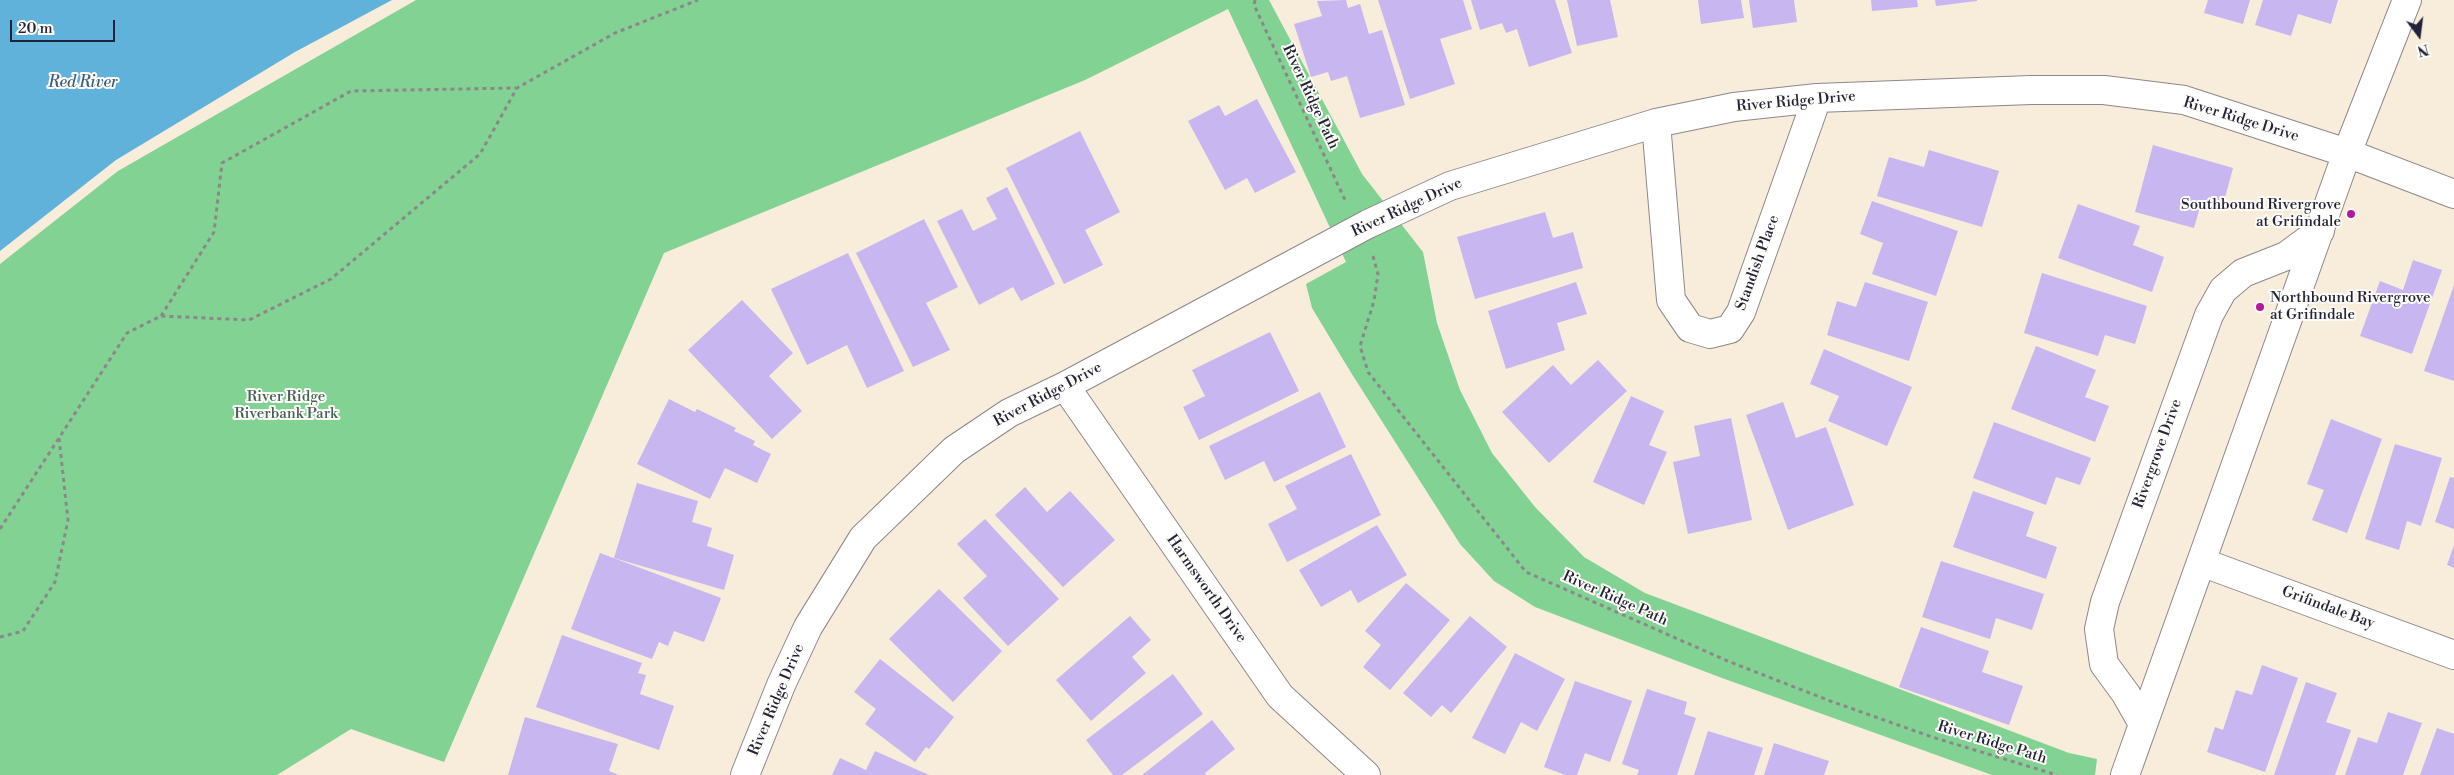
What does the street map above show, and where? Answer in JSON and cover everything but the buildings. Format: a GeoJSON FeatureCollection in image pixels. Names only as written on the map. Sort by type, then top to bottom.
{"type":"FeatureCollection","features":[{"type":"Feature","properties":{"kind":"street"},"geometry":{"type":"LineString","coordinates":[[2124,775],[2347,154],[2408,0]]}},
{"type":"Feature","properties":{"kind":"street","name":"River Ridge Drive"},"geometry":{"type":"LineString","coordinates":[[745,775],[781,685],[808,627],[863,538],[954,450],[1009,413],[1065,386],[1368,224],[1450,186],[1656,123],[1734,107],[1817,98],[2031,90],[2104,90],[2184,100],[2347,154]]}},
{"type":"Feature","properties":{"kind":"street","name":"Standish Place"},"geometry":{"type":"LineString","coordinates":[[1656,123],[1671,300],[1690,328],[1710,334],[1730,329],[1741,312],[1817,98]]}},
{"type":"Feature","properties":{"kind":"street"},"geometry":{"type":"LineString","coordinates":[[2347,154],[2454,194]]}},
{"type":"Feature","properties":{"kind":"street","name":"Rivergrove Drive"},"geometry":{"type":"LineString","coordinates":[[2143,724],[2126,694],[2104,664],[2098,629],[2109,592],[2209,315],[2223,290],[2244,273],[2286,256],[2320,231]]}},
{"type":"Feature","properties":{"kind":"street","name":"Harmsworth Drive"},"geometry":{"type":"LineString","coordinates":[[1065,386],[1280,696],[1366,775]]}},
{"type":"Feature","properties":{"kind":"street","name":"Grifindale Bay"},"geometry":{"type":"LineString","coordinates":[[2201,562],[2454,655]]}},
{"type":"Feature","properties":{"kind":"path"},"geometry":{"type":"LineString","coordinates":[[161,316],[214,232],[222,163],[351,92],[517,88],[615,33],[698,0]]}},
{"type":"Feature","properties":{"kind":"path","name":"River Ridge Path"},"geometry":{"type":"LineString","coordinates":[[1255,0],[1254,5],[1347,203]]}},
{"type":"Feature","properties":{"kind":"path"},"geometry":{"type":"LineString","coordinates":[[0,530],[127,333],[161,316],[249,320],[331,280],[480,154],[517,88]]}},
{"type":"Feature","properties":{"kind":"path","name":"River Ridge Path"},"geometry":{"type":"LineString","coordinates":[[1371,248],[1378,274],[1374,301],[1360,346],[1368,372],[1526,572],[1730,662],[1833,702],[1932,737],[2057,775]]}},
{"type":"Feature","properties":{"kind":"path"},"geometry":{"type":"LineString","coordinates":[[0,637],[23,631],[55,582],[68,520],[59,438]]}},
{"type":"Feature","properties":{"kind":"green space","name":"River Ridge Riverbank Park"},"geometry":{"type":"Polygon","coordinates":[[[416,0],[1269,0],[1362,174],[1423,252],[1437,323],[1460,390],[1492,453],[1535,507],[1584,557],[1645,593],[2069,753],[2097,759],[2095,775],[1992,775],[1722,678],[1535,607],[1494,581],[1460,544],[1312,308],[1306,284],[1346,262],[1228,9],[1085,80],[664,253],[444,762],[351,729],[277,775],[0,775],[0,264],[118,171],[416,0]]]}},
{"type":"Feature","properties":{"kind":"water","name":"Red River"},"geometry":{"type":"Polygon","coordinates":[[[0,0],[392,0],[295,52],[116,160],[0,251],[0,0]]]}},
{"type":"Feature","properties":{"kind":"place","name":"Southbound Rivergrove at Grifindale"},"geometry":{"type":"Point","coordinates":[2351,214]}},
{"type":"Feature","properties":{"kind":"place","name":"Northbound Rivergrove at Grifindale"},"geometry":{"type":"Point","coordinates":[2260,307]}}]}
